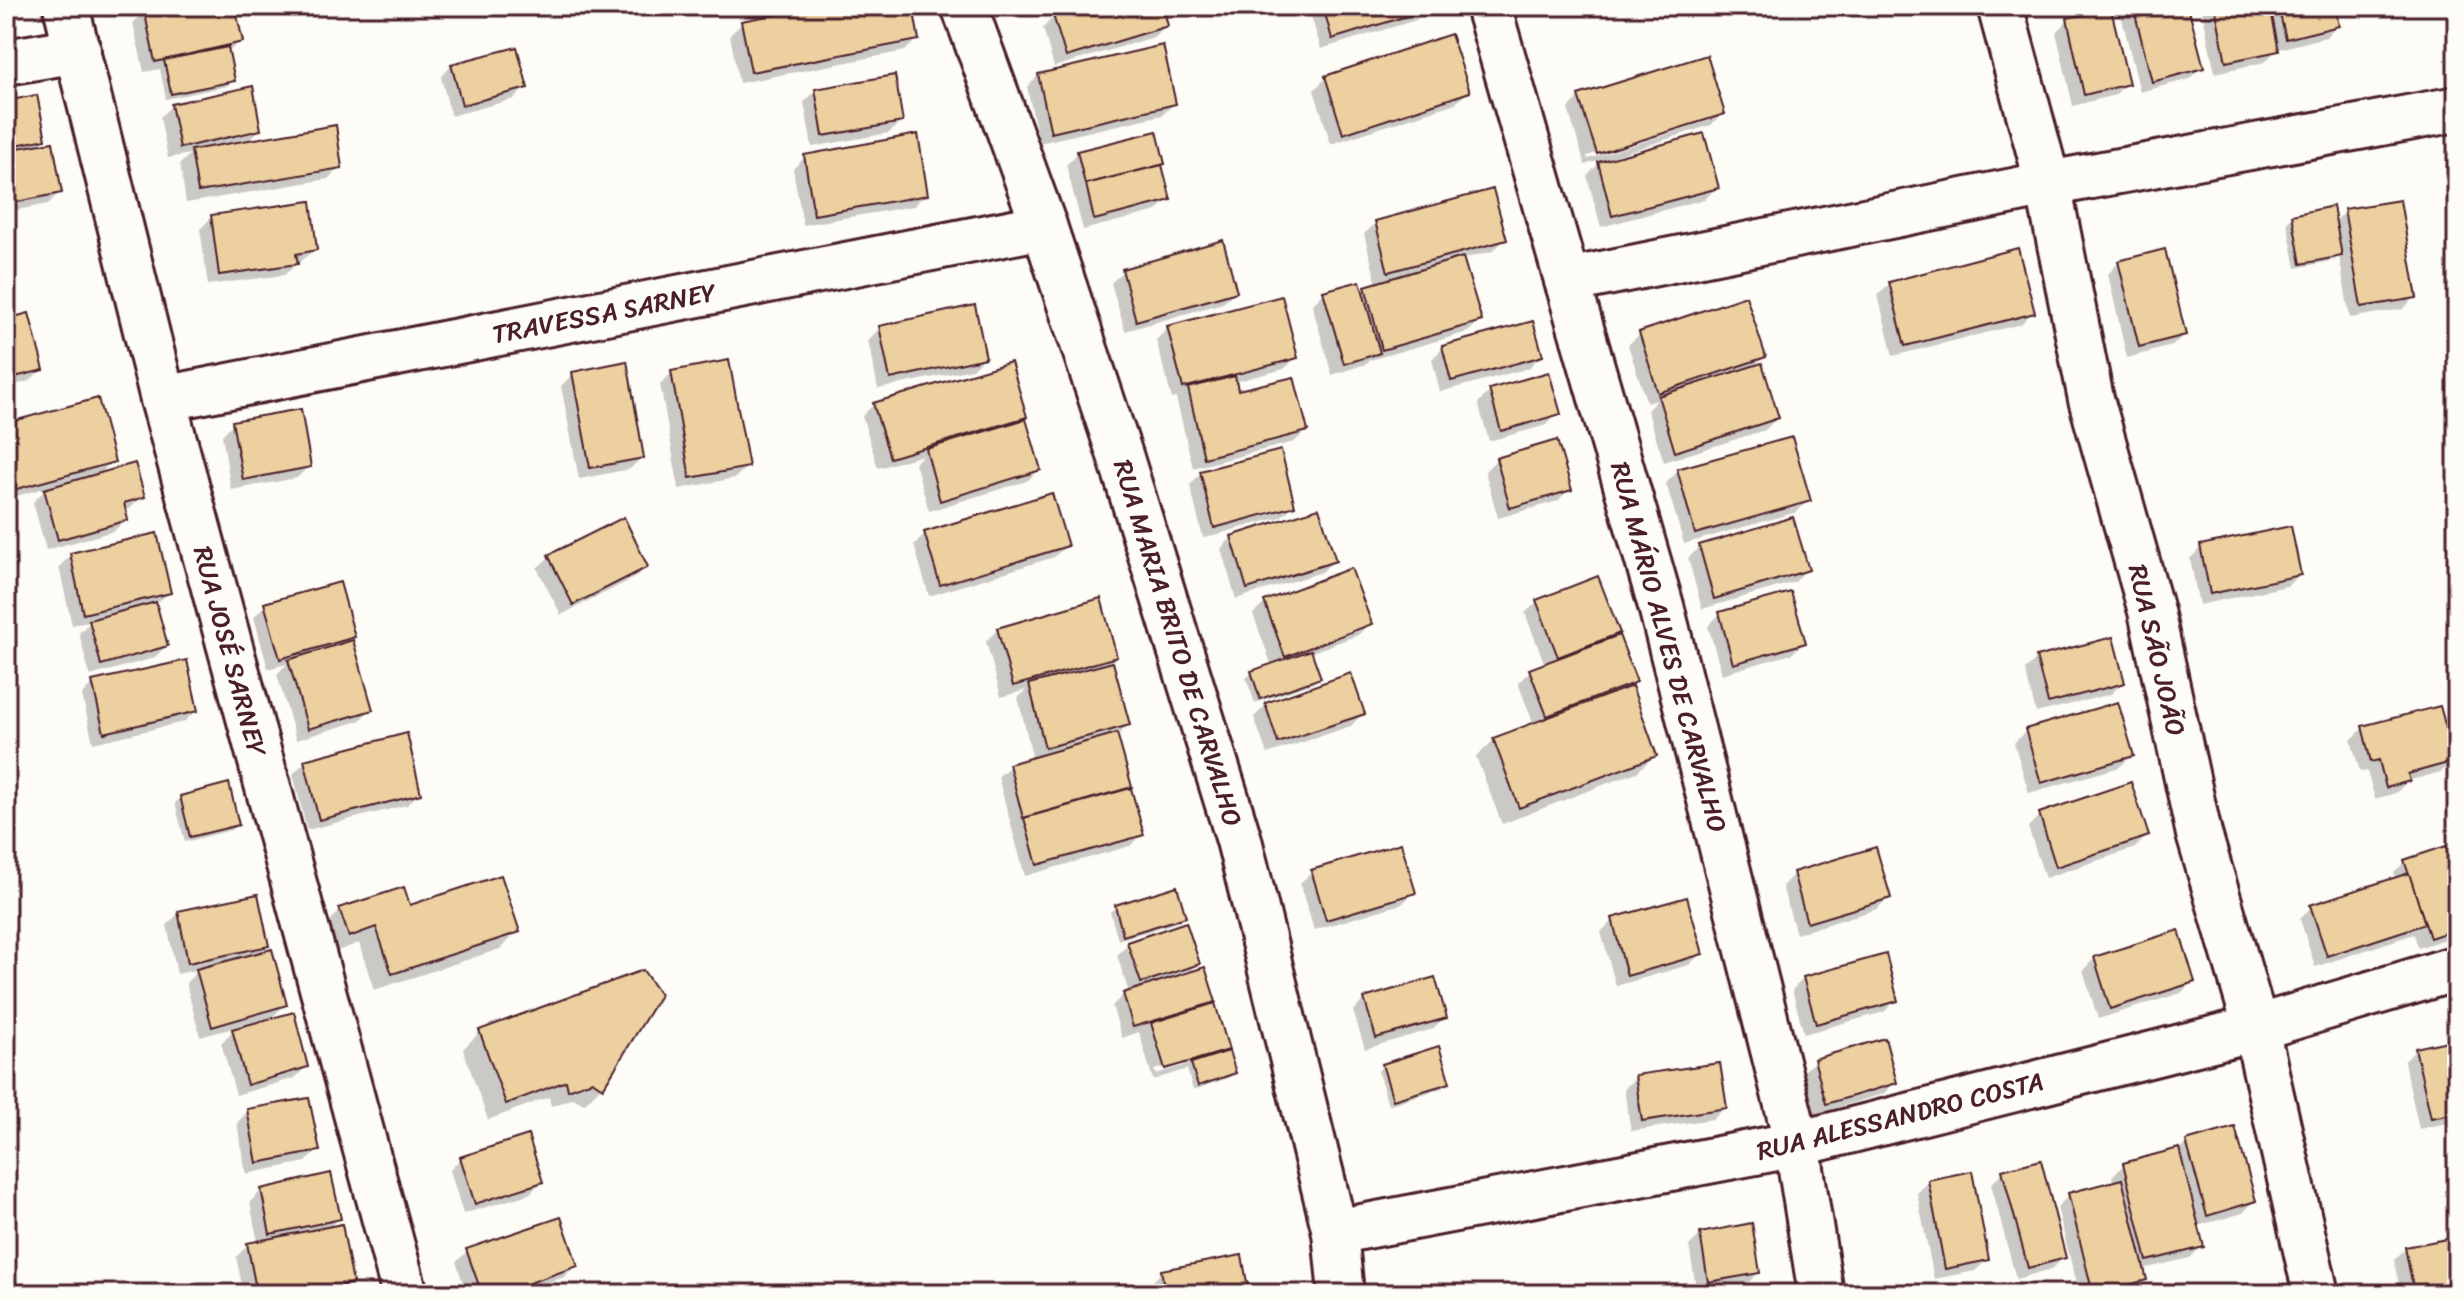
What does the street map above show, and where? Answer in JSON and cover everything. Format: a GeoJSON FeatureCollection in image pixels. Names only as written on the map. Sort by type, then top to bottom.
{"type":"FeatureCollection","features":[{"type":"Feature","properties":{"kind":"street","name":"RUA JOSÉ SARNEY"},"geometry":{"type":"LineString","coordinates":[[66,6],[163,399],[405,1294]]}},
{"type":"Feature","properties":{"kind":"street","name":"RUA MARIA BRITO DE CARVALHO"},"geometry":{"type":"LineString","coordinates":[[964,6],[1044,226],[1120,455],[1239,840],[1335,1232],[1341,1294]]}},
{"type":"Feature","properties":{"kind":"street","name":"RUA MÁRIO ALVES DE CARVALHO"},"geometry":{"type":"LineString","coordinates":[[1488,6],[1661,606],[1797,1144],[1821,1294]]}},
{"type":"Feature","properties":{"kind":"street","name":"RUA SÃO JOÃO"},"geometry":{"type":"LineString","coordinates":[[2000,6],[2048,184],[2091,399],[2151,611],[2199,834],[2256,1028],[2316,1294]]}},
{"type":"Feature","properties":{"kind":"street"},"geometry":{"type":"LineString","coordinates":[[6,62],[78,50]]}},
{"type":"Feature","properties":{"kind":"street"},"geometry":{"type":"LineString","coordinates":[[1567,281],[2048,184],[2457,109]]}},
{"type":"Feature","properties":{"kind":"street","name":"TRAVESSA SARNEY"},"geometry":{"type":"LineString","coordinates":[[163,399],[1044,226]]}},
{"type":"Feature","properties":{"kind":"street","name":"RUA ALESSANDRO COSTA"},"geometry":{"type":"LineString","coordinates":[[1335,1232],[1797,1144],[2256,1028],[2457,968]]}},
{"type":"Feature","properties":{"kind":"building"},"geometry":{"type":"Polygon","coordinates":[[[158,6],[235,6],[243,42],[155,62],[144,9],[158,6]]]}},
{"type":"Feature","properties":{"kind":"building"},"geometry":{"type":"Polygon","coordinates":[[[820,6],[913,6],[919,40],[751,72],[741,21],[820,6]]]}},
{"type":"Feature","properties":{"kind":"building"},"geometry":{"type":"Polygon","coordinates":[[[1082,6],[1163,6],[1168,26],[1066,57],[1053,15],[1082,6]]]}},
{"type":"Feature","properties":{"kind":"building"},"geometry":{"type":"Polygon","coordinates":[[[1323,6],[1429,6],[1430,9],[1332,39],[1323,6]]]}},
{"type":"Feature","properties":{"kind":"building"},"geometry":{"type":"Polygon","coordinates":[[[2133,6],[2188,6],[2204,68],[2152,82],[2133,6]]]}},
{"type":"Feature","properties":{"kind":"building"},"geometry":{"type":"Polygon","coordinates":[[[2215,6],[2270,6],[2279,51],[2226,62],[2215,6]]]}},
{"type":"Feature","properties":{"kind":"building"},"geometry":{"type":"Polygon","coordinates":[[[2278,6],[2335,6],[2339,26],[2286,39],[2278,6]]]}},
{"type":"Feature","properties":{"kind":"building"},"geometry":{"type":"Polygon","coordinates":[[[2111,9],[2129,84],[2084,95],[2067,18],[2111,9]]]}},
{"type":"Feature","properties":{"kind":"building"},"geometry":{"type":"Polygon","coordinates":[[[1451,34],[1470,92],[1343,134],[1325,76],[1451,34]]]}},
{"type":"Feature","properties":{"kind":"building"},"geometry":{"type":"Polygon","coordinates":[[[1163,45],[1176,104],[1051,133],[1038,74],[1163,45]]]}},
{"type":"Feature","properties":{"kind":"building"},"geometry":{"type":"Polygon","coordinates":[[[228,47],[235,81],[171,94],[164,60],[228,47]]]}},
{"type":"Feature","properties":{"kind":"building"},"geometry":{"type":"Polygon","coordinates":[[[517,47],[528,88],[462,105],[451,64],[517,47]]]}},
{"type":"Feature","properties":{"kind":"building"},"geometry":{"type":"Polygon","coordinates":[[[1707,55],[1725,114],[1597,154],[1578,95],[1707,55]]]}},
{"type":"Feature","properties":{"kind":"building"},"geometry":{"type":"Polygon","coordinates":[[[895,75],[903,122],[823,136],[815,89],[895,75]]]}},
{"type":"Feature","properties":{"kind":"building"},"geometry":{"type":"Polygon","coordinates":[[[253,86],[261,130],[180,148],[171,104],[253,86]]]}},
{"type":"Feature","properties":{"kind":"building"},"geometry":{"type":"Polygon","coordinates":[[[37,95],[46,139],[6,147],[6,101],[37,95]]]}},
{"type":"Feature","properties":{"kind":"building"},"geometry":{"type":"Polygon","coordinates":[[[336,125],[342,168],[198,192],[191,150],[336,125]]]}},
{"type":"Feature","properties":{"kind":"building"},"geometry":{"type":"Polygon","coordinates":[[[1157,131],[1165,164],[1085,184],[1077,151],[1157,131]]]}},
{"type":"Feature","properties":{"kind":"building"},"geometry":{"type":"Polygon","coordinates":[[[1704,133],[1719,188],[1612,216],[1598,162],[1704,133]]]}},
{"type":"Feature","properties":{"kind":"building"},"geometry":{"type":"Polygon","coordinates":[[[918,134],[928,195],[814,215],[804,155],[918,134]]]}},
{"type":"Feature","properties":{"kind":"building"},"geometry":{"type":"Polygon","coordinates":[[[53,142],[62,193],[6,204],[6,150],[53,142]]]}},
{"type":"Feature","properties":{"kind":"building"},"geometry":{"type":"Polygon","coordinates":[[[1162,165],[1171,200],[1094,220],[1086,184],[1162,165]]]}},
{"type":"Feature","properties":{"kind":"building"},"geometry":{"type":"Polygon","coordinates":[[[1493,189],[1507,240],[1388,272],[1375,221],[1493,189]]]}},
{"type":"Feature","properties":{"kind":"building"},"geometry":{"type":"Polygon","coordinates":[[[2400,200],[2417,298],[2361,307],[2344,209],[2400,200]]]}},
{"type":"Feature","properties":{"kind":"building"},"geometry":{"type":"Polygon","coordinates":[[[311,201],[317,250],[296,254],[298,264],[219,275],[211,215],[311,201]]]}},
{"type":"Feature","properties":{"kind":"building"},"geometry":{"type":"Polygon","coordinates":[[[2333,206],[2342,256],[2301,264],[2292,215],[2333,206]]]}},
{"type":"Feature","properties":{"kind":"building"},"geometry":{"type":"Polygon","coordinates":[[[1223,240],[1237,292],[1136,321],[1122,269],[1223,240]]]}},
{"type":"Feature","properties":{"kind":"building"},"geometry":{"type":"Polygon","coordinates":[[[2018,248],[2035,313],[1905,346],[1889,282],[2018,248]]]}},
{"type":"Feature","properties":{"kind":"building"},"geometry":{"type":"Polygon","coordinates":[[[2165,249],[2186,335],[2139,347],[2118,261],[2165,249]]]}},
{"type":"Feature","properties":{"kind":"building"},"geometry":{"type":"Polygon","coordinates":[[[1463,257],[1482,321],[1382,350],[1365,286],[1463,257]]]}},
{"type":"Feature","properties":{"kind":"building"},"geometry":{"type":"Polygon","coordinates":[[[1360,281],[1380,353],[1344,364],[1323,291],[1360,281]]]}},
{"type":"Feature","properties":{"kind":"building"},"geometry":{"type":"Polygon","coordinates":[[[1282,296],[1298,358],[1183,388],[1167,326],[1282,296]]]}},
{"type":"Feature","properties":{"kind":"building"},"geometry":{"type":"Polygon","coordinates":[[[1746,296],[1766,357],[1658,393],[1639,332],[1746,296]]]}},
{"type":"Feature","properties":{"kind":"building"},"geometry":{"type":"Polygon","coordinates":[[[975,305],[986,358],[890,379],[879,326],[975,305]]]}},
{"type":"Feature","properties":{"kind":"building"},"geometry":{"type":"Polygon","coordinates":[[[29,313],[44,370],[6,379],[6,319],[29,313]]]}},
{"type":"Feature","properties":{"kind":"building"},"geometry":{"type":"Polygon","coordinates":[[[1533,321],[1543,356],[1451,381],[1442,346],[1533,321]]]}},
{"type":"Feature","properties":{"kind":"building"},"geometry":{"type":"Polygon","coordinates":[[[729,360],[749,467],[690,478],[671,371],[729,360]]]}},
{"type":"Feature","properties":{"kind":"building"},"geometry":{"type":"Polygon","coordinates":[[[627,361],[644,458],[590,468],[572,372],[627,361]]]}},
{"type":"Feature","properties":{"kind":"building"},"geometry":{"type":"Polygon","coordinates":[[[1011,362],[1027,417],[890,458],[873,403],[1011,362]]]}},
{"type":"Feature","properties":{"kind":"building"},"geometry":{"type":"Polygon","coordinates":[[[1762,363],[1779,418],[1675,452],[1658,396],[1762,363]]]}},
{"type":"Feature","properties":{"kind":"building"},"geometry":{"type":"Polygon","coordinates":[[[1549,372],[1561,414],[1501,431],[1489,389],[1549,372]]]}},
{"type":"Feature","properties":{"kind":"building"},"geometry":{"type":"Polygon","coordinates":[[[1235,376],[1238,390],[1294,377],[1308,431],[1204,458],[1188,388],[1235,376]]]}},
{"type":"Feature","properties":{"kind":"building"},"geometry":{"type":"Polygon","coordinates":[[[98,398],[115,462],[6,492],[6,423],[98,398]]]}},
{"type":"Feature","properties":{"kind":"building"},"geometry":{"type":"Polygon","coordinates":[[[301,409],[311,467],[243,480],[232,421],[301,409]]]}},
{"type":"Feature","properties":{"kind":"building"},"geometry":{"type":"Polygon","coordinates":[[[1026,419],[1041,470],[940,501],[926,449],[1026,419]]]}},
{"type":"Feature","properties":{"kind":"building"},"geometry":{"type":"Polygon","coordinates":[[[1792,437],[1811,501],[1695,534],[1677,469],[1792,437]]]}},
{"type":"Feature","properties":{"kind":"building"},"geometry":{"type":"Polygon","coordinates":[[[1557,440],[1572,490],[1510,508],[1496,458],[1557,440]]]}},
{"type":"Feature","properties":{"kind":"building"},"geometry":{"type":"Polygon","coordinates":[[[1281,450],[1295,506],[1214,528],[1200,471],[1281,450]]]}},
{"type":"Feature","properties":{"kind":"building"},"geometry":{"type":"Polygon","coordinates":[[[135,463],[145,497],[124,503],[128,520],[58,540],[44,489],[135,463]]]}},
{"type":"Feature","properties":{"kind":"building"},"geometry":{"type":"Polygon","coordinates":[[[1052,493],[1068,546],[940,585],[924,532],[1052,493]]]}},
{"type":"Feature","properties":{"kind":"building"},"geometry":{"type":"Polygon","coordinates":[[[1319,508],[1336,561],[1247,589],[1231,536],[1319,508]]]}},
{"type":"Feature","properties":{"kind":"building"},"geometry":{"type":"Polygon","coordinates":[[[624,517],[648,567],[573,605],[548,555],[624,517]]]}},
{"type":"Feature","properties":{"kind":"building"},"geometry":{"type":"Polygon","coordinates":[[[1793,517],[1809,570],[1714,599],[1699,545],[1793,517]]]}},
{"type":"Feature","properties":{"kind":"building"},"geometry":{"type":"Polygon","coordinates":[[[2291,526],[2301,575],[2210,594],[2200,545],[2291,526]]]}},
{"type":"Feature","properties":{"kind":"building"},"geometry":{"type":"Polygon","coordinates":[[[157,533],[171,593],[83,614],[70,553],[157,533]]]}},
{"type":"Feature","properties":{"kind":"building"},"geometry":{"type":"Polygon","coordinates":[[[1351,568],[1372,624],[1285,657],[1264,601],[1351,568]]]}},
{"type":"Feature","properties":{"kind":"building"},"geometry":{"type":"Polygon","coordinates":[[[1598,576],[1620,633],[1558,657],[1536,600],[1598,576]]]}},
{"type":"Feature","properties":{"kind":"building"},"geometry":{"type":"Polygon","coordinates":[[[340,582],[355,637],[280,659],[264,603],[340,582]]]}},
{"type":"Feature","properties":{"kind":"building"},"geometry":{"type":"Polygon","coordinates":[[[1791,592],[1806,643],[1733,664],[1719,612],[1791,592]]]}},
{"type":"Feature","properties":{"kind":"building"},"geometry":{"type":"Polygon","coordinates":[[[1101,598],[1117,657],[1013,686],[997,628],[1101,598]]]}},
{"type":"Feature","properties":{"kind":"building"},"geometry":{"type":"Polygon","coordinates":[[[156,602],[168,646],[101,665],[89,620],[156,602]]]}},
{"type":"Feature","properties":{"kind":"building"},"geometry":{"type":"Polygon","coordinates":[[[1619,635],[1637,682],[1547,716],[1529,669],[1619,635]]]}},
{"type":"Feature","properties":{"kind":"building"},"geometry":{"type":"Polygon","coordinates":[[[2113,637],[2125,683],[2048,703],[2036,657],[2113,637]]]}},
{"type":"Feature","properties":{"kind":"building"},"geometry":{"type":"Polygon","coordinates":[[[353,640],[373,710],[308,729],[288,660],[353,640]]]}},
{"type":"Feature","properties":{"kind":"building"},"geometry":{"type":"Polygon","coordinates":[[[1311,650],[1321,678],[1260,699],[1251,671],[1311,650]]]}},
{"type":"Feature","properties":{"kind":"building"},"geometry":{"type":"Polygon","coordinates":[[[187,660],[198,711],[104,733],[92,681],[187,660]]]}},
{"type":"Feature","properties":{"kind":"building"},"geometry":{"type":"Polygon","coordinates":[[[1113,662],[1130,725],[1045,748],[1029,684],[1113,662]]]}},
{"type":"Feature","properties":{"kind":"building"},"geometry":{"type":"Polygon","coordinates":[[[1351,673],[1365,714],[1278,743],[1265,703],[1351,673]]]}},
{"type":"Feature","properties":{"kind":"building"},"geometry":{"type":"Polygon","coordinates":[[[1632,686],[1657,756],[1519,808],[1493,738],[1632,686]]]}},
{"type":"Feature","properties":{"kind":"building"},"geometry":{"type":"Polygon","coordinates":[[[2118,702],[2134,756],[2041,783],[2025,729],[2118,702]]]}},
{"type":"Feature","properties":{"kind":"building"},"geometry":{"type":"Polygon","coordinates":[[[2440,706],[2455,761],[2408,774],[2410,781],[2386,788],[2379,760],[2371,762],[2362,726],[2440,706]]]}},
{"type":"Feature","properties":{"kind":"building"},"geometry":{"type":"Polygon","coordinates":[[[407,733],[421,794],[319,820],[304,760],[407,733]]]}},
{"type":"Feature","properties":{"kind":"building"},"geometry":{"type":"Polygon","coordinates":[[[1117,733],[1132,787],[1023,818],[1009,764],[1117,733]]]}},
{"type":"Feature","properties":{"kind":"building"},"geometry":{"type":"Polygon","coordinates":[[[2131,782],[2149,836],[2056,867],[2039,813],[2131,782]]]}},
{"type":"Feature","properties":{"kind":"building"},"geometry":{"type":"Polygon","coordinates":[[[229,783],[239,825],[190,837],[180,796],[229,783]]]}},
{"type":"Feature","properties":{"kind":"building"},"geometry":{"type":"Polygon","coordinates":[[[1131,788],[1144,835],[1037,865],[1024,818],[1131,788]]]}},
{"type":"Feature","properties":{"kind":"building"},"geometry":{"type":"Polygon","coordinates":[[[1401,843],[1416,893],[1326,920],[1311,870],[1401,843]]]}},
{"type":"Feature","properties":{"kind":"building"},"geometry":{"type":"Polygon","coordinates":[[[2446,846],[2457,880],[2457,929],[2430,938],[2404,860],[2446,846]]]}},
{"type":"Feature","properties":{"kind":"building"},"geometry":{"type":"Polygon","coordinates":[[[1876,847],[1891,898],[1807,923],[1793,872],[1876,847]]]}},
{"type":"Feature","properties":{"kind":"building"},"geometry":{"type":"Polygon","coordinates":[[[2409,873],[2425,924],[2327,956],[2310,905],[2409,873]]]}},
{"type":"Feature","properties":{"kind":"building"},"geometry":{"type":"Polygon","coordinates":[[[501,875],[520,932],[392,974],[376,927],[349,937],[339,908],[404,887],[410,905],[501,875]]]}},
{"type":"Feature","properties":{"kind":"building"},"geometry":{"type":"Polygon","coordinates":[[[1177,886],[1186,917],[1123,936],[1115,905],[1177,886]]]}},
{"type":"Feature","properties":{"kind":"building"},"geometry":{"type":"Polygon","coordinates":[[[258,894],[269,946],[188,963],[178,911],[258,894]]]}},
{"type":"Feature","properties":{"kind":"building"},"geometry":{"type":"Polygon","coordinates":[[[1687,897],[1703,954],[1627,976],[1612,918],[1687,897]]]}},
{"type":"Feature","properties":{"kind":"building"},"geometry":{"type":"Polygon","coordinates":[[[1186,922],[1200,964],[1141,983],[1127,942],[1186,922]]]}},
{"type":"Feature","properties":{"kind":"building"},"geometry":{"type":"Polygon","coordinates":[[[2179,930],[2195,982],[2110,1009],[2094,957],[2179,930]]]}},
{"type":"Feature","properties":{"kind":"building"},"geometry":{"type":"Polygon","coordinates":[[[272,949],[287,1005],[212,1027],[196,969],[272,949]]]}},
{"type":"Feature","properties":{"kind":"building"},"geometry":{"type":"Polygon","coordinates":[[[1886,954],[1898,1001],[1816,1024],[1803,977],[1886,954]]]}},
{"type":"Feature","properties":{"kind":"building"},"geometry":{"type":"Polygon","coordinates":[[[1205,967],[1216,1002],[1133,1027],[1123,993],[1205,967]]]}},
{"type":"Feature","properties":{"kind":"building"},"geometry":{"type":"Polygon","coordinates":[[[643,970],[660,995],[603,1088],[592,1081],[568,1090],[566,1081],[506,1104],[479,1030],[643,970]]]}},
{"type":"Feature","properties":{"kind":"building"},"geometry":{"type":"Polygon","coordinates":[[[1435,977],[1447,1018],[1376,1038],[1364,998],[1435,977]]]}},
{"type":"Feature","properties":{"kind":"building"},"geometry":{"type":"Polygon","coordinates":[[[1215,1003],[1229,1050],[1165,1069],[1151,1023],[1215,1003]]]}},
{"type":"Feature","properties":{"kind":"building"},"geometry":{"type":"Polygon","coordinates":[[[294,1012],[308,1067],[247,1085],[232,1029],[294,1012]]]}},
{"type":"Feature","properties":{"kind":"building"},"geometry":{"type":"Polygon","coordinates":[[[1885,1038],[1897,1083],[1826,1104],[1814,1059],[1885,1038]]]}},
{"type":"Feature","properties":{"kind":"building"},"geometry":{"type":"Polygon","coordinates":[[[2457,1039],[2457,1113],[2431,1118],[2415,1048],[2457,1039]]]}},
{"type":"Feature","properties":{"kind":"building"},"geometry":{"type":"Polygon","coordinates":[[[1439,1046],[1450,1083],[1393,1100],[1382,1064],[1439,1046]]]}},
{"type":"Feature","properties":{"kind":"building"},"geometry":{"type":"Polygon","coordinates":[[[1229,1051],[1236,1073],[1198,1086],[1191,1063],[1229,1051]]]}},
{"type":"Feature","properties":{"kind":"building"},"geometry":{"type":"Polygon","coordinates":[[[1720,1063],[1727,1108],[1642,1121],[1635,1075],[1720,1063]]]}},
{"type":"Feature","properties":{"kind":"building"},"geometry":{"type":"Polygon","coordinates":[[[309,1098],[320,1151],[257,1163],[247,1109],[309,1098]]]}},
{"type":"Feature","properties":{"kind":"building"},"geometry":{"type":"Polygon","coordinates":[[[2235,1127],[2256,1201],[2207,1216],[2186,1141],[2235,1127]]]}},
{"type":"Feature","properties":{"kind":"building"},"geometry":{"type":"Polygon","coordinates":[[[528,1135],[543,1182],[475,1204],[460,1157],[528,1135]]]}},
{"type":"Feature","properties":{"kind":"building"},"geometry":{"type":"Polygon","coordinates":[[[2179,1148],[2204,1247],[2147,1261],[2123,1163],[2179,1148]]]}},
{"type":"Feature","properties":{"kind":"building"},"geometry":{"type":"Polygon","coordinates":[[[2041,1160],[2066,1258],[2028,1268],[2002,1170],[2041,1160]]]}},
{"type":"Feature","properties":{"kind":"building"},"geometry":{"type":"Polygon","coordinates":[[[1972,1171],[1989,1260],[1945,1269],[1928,1180],[1972,1171]]]}},
{"type":"Feature","properties":{"kind":"building"},"geometry":{"type":"Polygon","coordinates":[[[331,1173],[341,1219],[270,1234],[261,1189],[331,1173]]]}},
{"type":"Feature","properties":{"kind":"building"},"geometry":{"type":"Polygon","coordinates":[[[2122,1179],[2147,1280],[2093,1294],[2068,1193],[2122,1179]]]}},
{"type":"Feature","properties":{"kind":"building"},"geometry":{"type":"Polygon","coordinates":[[[561,1217],[578,1266],[498,1294],[482,1294],[466,1249],[561,1217]]]}},
{"type":"Feature","properties":{"kind":"building"},"geometry":{"type":"Polygon","coordinates":[[[1752,1223],[1760,1273],[1708,1282],[1700,1233],[1752,1223]]]}},
{"type":"Feature","properties":{"kind":"building"},"geometry":{"type":"Polygon","coordinates":[[[342,1224],[353,1283],[301,1294],[257,1294],[247,1243],[342,1224]]]}},
{"type":"Feature","properties":{"kind":"building"},"geometry":{"type":"Polygon","coordinates":[[[2457,1237],[2457,1284],[2414,1292],[2405,1247],[2457,1237]]]}},
{"type":"Feature","properties":{"kind":"building"},"geometry":{"type":"Polygon","coordinates":[[[1242,1255],[1249,1294],[1166,1294],[1161,1270],[1242,1255]]]}},
{"type":"Feature","properties":{"kind":"building"},"geometry":{"type":"Polygon","coordinates":[[[198,1285],[200,1294],[155,1294],[198,1285]]]}}]}
